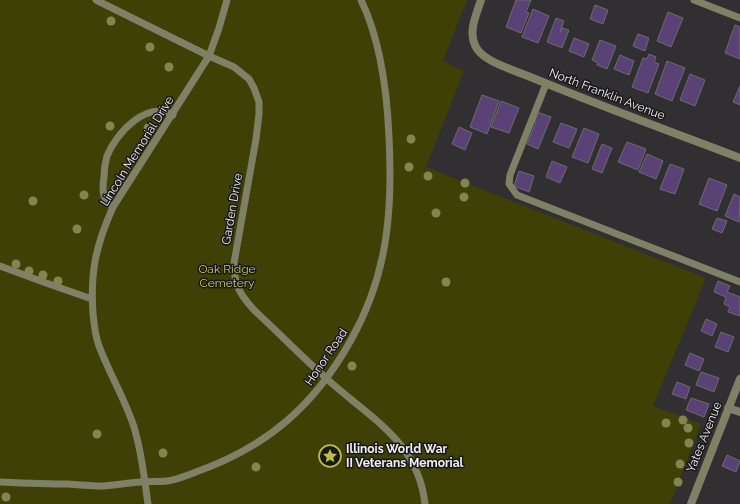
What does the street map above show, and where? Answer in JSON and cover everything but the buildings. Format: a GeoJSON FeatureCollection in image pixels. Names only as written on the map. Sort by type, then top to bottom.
{"type":"FeatureCollection","features":[{"type":"Feature","properties":{"kind":"street","name":"North Franklin Avenue"},"geometry":{"type":"LineString","coordinates":[[482,0],[472,27],[473,42],[478,50],[492,60],[546,84],[740,158]]}},
{"type":"Feature","properties":{"kind":"street","name":"Yates Avenue"},"geometry":{"type":"LineString","coordinates":[[691,504],[740,379]]}},
{"type":"Feature","properties":{"kind":"street"},"geometry":{"type":"LineString","coordinates":[[728,408],[740,412]]}},
{"type":"Feature","properties":{"kind":"lane","name":"Garden Drive"},"geometry":{"type":"LineString","coordinates":[[96,0],[234,67],[249,79],[259,102],[256,139],[234,263],[234,277],[238,288],[244,299],[255,311],[327,379],[366,411],[397,440],[410,458],[419,478],[425,504]]}},
{"type":"Feature","properties":{"kind":"lane","name":"Lincoln Memorial Drive"},"geometry":{"type":"LineString","coordinates":[[148,504],[143,462],[133,426],[124,401],[98,344],[93,322],[92,299],[94,259],[104,226],[113,208],[209,56],[220,28],[227,0]]}},
{"type":"Feature","properties":{"kind":"lane","name":"Honor Road"},"geometry":{"type":"LineString","coordinates":[[0,482],[102,486],[169,481],[219,463],[266,438],[304,406],[327,379],[357,329],[367,306],[383,256],[390,206],[391,179],[388,118],[383,79],[376,42],[361,0]]}},
{"type":"Feature","properties":{"kind":"lane"},"geometry":{"type":"LineString","coordinates":[[694,0],[740,18]]}},
{"type":"Feature","properties":{"kind":"lane"},"geometry":{"type":"LineString","coordinates":[[546,84],[510,175],[509,184],[517,195],[740,282]]}},
{"type":"Feature","properties":{"kind":"lane"},"geometry":{"type":"LineString","coordinates":[[113,208],[107,203],[103,186],[107,157],[113,146],[121,134],[138,118],[159,110],[166,111],[173,115]]}},
{"type":"Feature","properties":{"kind":"lane"},"geometry":{"type":"LineString","coordinates":[[0,266],[92,299]]}},
{"type":"Feature","properties":{"kind":"green space","name":"Oak Ridge Cemetery"},"geometry":{"type":"Polygon","coordinates":[[[0,0],[467,0],[443,61],[464,71],[426,167],[706,278],[653,406],[701,424],[670,504],[0,504],[0,0]]]}},
{"type":"Feature","properties":{"kind":"place","name":"Illinois World War II Veterans Memorial"},"geometry":{"type":"Point","coordinates":[330,456]}}]}
